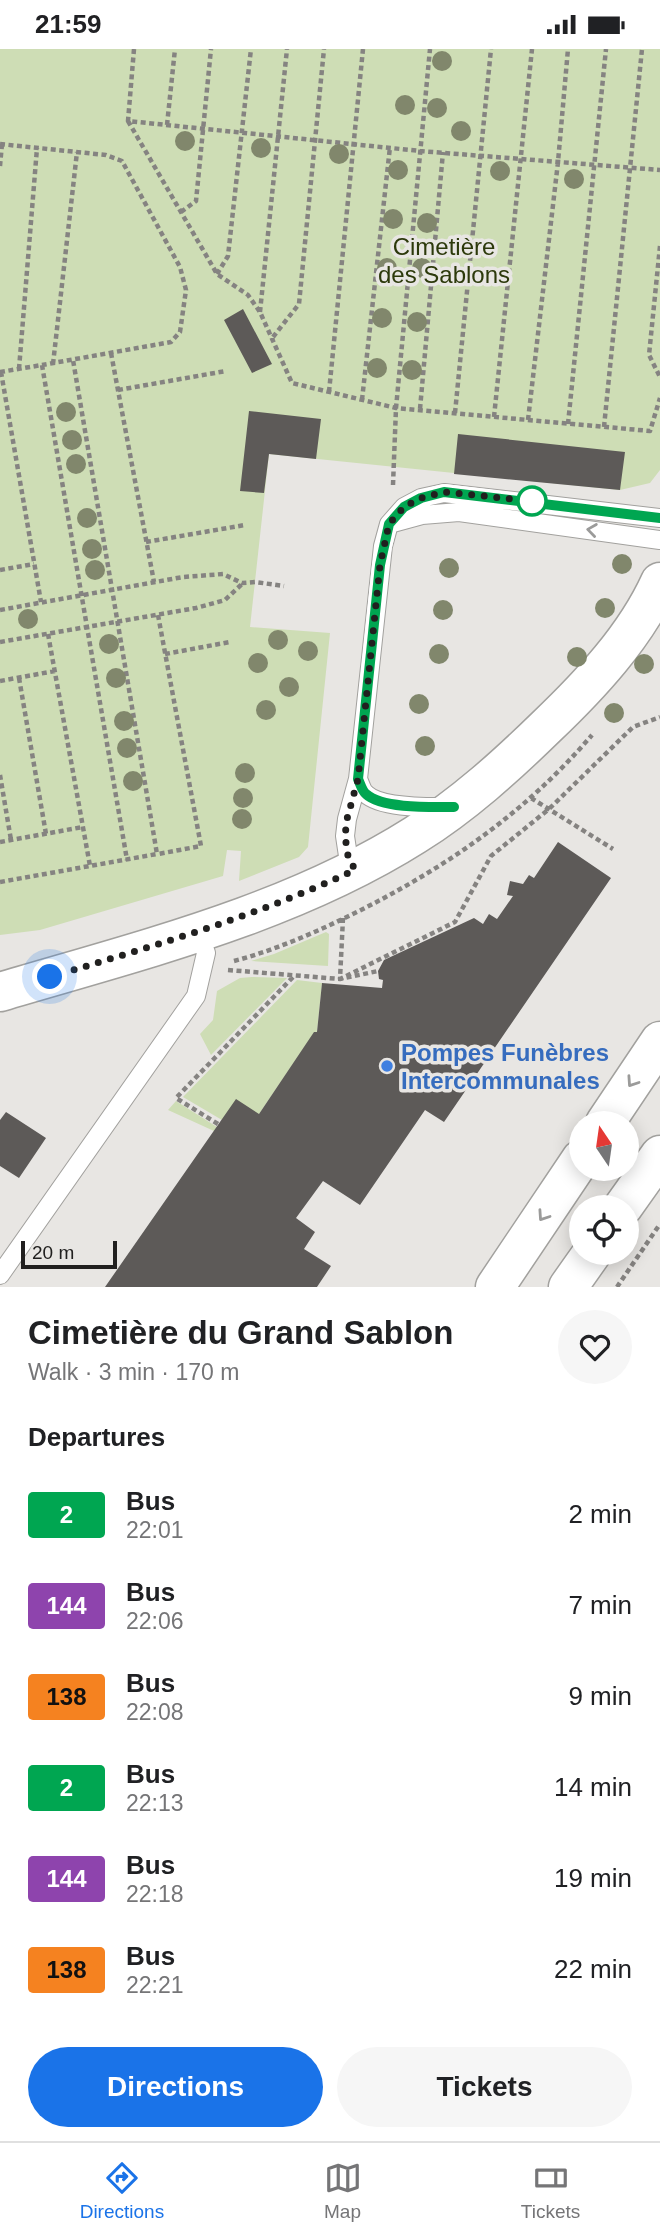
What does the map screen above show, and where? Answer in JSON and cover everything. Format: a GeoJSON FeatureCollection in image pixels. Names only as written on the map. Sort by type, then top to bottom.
{"type":"FeatureCollection","features":[{"type":"Feature","properties":{"kind":"street"},"geometry":{"type":"LineString","coordinates":[[0,992],[265,908],[338,878],[416,835],[521,752],[574,700],[621,645],[654,596],[660,582]]}},
{"type":"Feature","properties":{"kind":"street"},"geometry":{"type":"LineString","coordinates":[[613,1111],[660,1041]]}},
{"type":"Feature","properties":{"kind":"street"},"geometry":{"type":"LineString","coordinates":[[632,1195],[660,1155]]}},
{"type":"Feature","properties":{"kind":"street"},"geometry":{"type":"LineString","coordinates":[[495,1287],[569,1177]]}},
{"type":"Feature","properties":{"kind":"street"},"geometry":{"type":"LineString","coordinates":[[568,1287],[584,1265]]}},
{"type":"Feature","properties":{"kind":"lane"},"geometry":{"type":"LineString","coordinates":[[338,878],[348,856],[345,836],[358,779],[380,565],[389,524],[404,507],[421,498],[444,492],[660,518]]}},
{"type":"Feature","properties":{"kind":"lane"},"geometry":{"type":"LineString","coordinates":[[389,524],[422,515],[459,512],[660,540]]}},
{"type":"Feature","properties":{"kind":"lane"},"geometry":{"type":"LineString","coordinates":[[358,779],[366,794],[388,803],[412,807],[454,807]]}},
{"type":"Feature","properties":{"kind":"lane"},"geometry":{"type":"LineString","coordinates":[[0,1275],[196,996],[206,953],[198,931]]}},
{"type":"Feature","properties":{"kind":"path"},"geometry":{"type":"LineString","coordinates":[[134,49],[128,121],[217,274],[248,295],[260,312],[292,383],[396,408],[650,431],[660,398]]}},
{"type":"Feature","properties":{"kind":"path"},"geometry":{"type":"LineString","coordinates":[[167,125],[175,49]]}},
{"type":"Feature","properties":{"kind":"path"},"geometry":{"type":"LineString","coordinates":[[181,212],[197,201],[211,49]]}},
{"type":"Feature","properties":{"kind":"path"},"geometry":{"type":"LineString","coordinates":[[217,274],[228,256],[251,49]]}},
{"type":"Feature","properties":{"kind":"path"},"geometry":{"type":"LineString","coordinates":[[260,312],[287,49]]}},
{"type":"Feature","properties":{"kind":"path"},"geometry":{"type":"LineString","coordinates":[[273,337],[299,304],[324,49]]}},
{"type":"Feature","properties":{"kind":"path"},"geometry":{"type":"LineString","coordinates":[[329,392],[363,49]]}},
{"type":"Feature","properties":{"kind":"path"},"geometry":{"type":"LineString","coordinates":[[389,524],[396,408],[430,49]]}},
{"type":"Feature","properties":{"kind":"path"},"geometry":{"type":"LineString","coordinates":[[455,413],[491,49]]}},
{"type":"Feature","properties":{"kind":"path"},"geometry":{"type":"LineString","coordinates":[[494,417],[531,49]]}},
{"type":"Feature","properties":{"kind":"path"},"geometry":{"type":"LineString","coordinates":[[528,420],[558,162],[568,49]]}},
{"type":"Feature","properties":{"kind":"path"},"geometry":{"type":"LineString","coordinates":[[568,423],[606,49]]}},
{"type":"Feature","properties":{"kind":"path"},"geometry":{"type":"LineString","coordinates":[[604,427],[642,49]]}},
{"type":"Feature","properties":{"kind":"path"},"geometry":{"type":"LineString","coordinates":[[128,121],[420,151],[660,170]]}},
{"type":"Feature","properties":{"kind":"path"},"geometry":{"type":"LineString","coordinates":[[0,166],[1,144],[106,155],[122,161],[180,267],[186,290],[180,332],[171,342],[0,372],[41,602]]}},
{"type":"Feature","properties":{"kind":"path"},"geometry":{"type":"LineString","coordinates":[[19,369],[37,148]]}},
{"type":"Feature","properties":{"kind":"path"},"geometry":{"type":"LineString","coordinates":[[362,400],[390,148]]}},
{"type":"Feature","properties":{"kind":"path"},"geometry":{"type":"LineString","coordinates":[[53,364],[76,152]]}},
{"type":"Feature","properties":{"kind":"path"},"geometry":{"type":"LineString","coordinates":[[420,410],[443,152]]}},
{"type":"Feature","properties":{"kind":"path"},"geometry":{"type":"LineString","coordinates":[[660,246],[649,355],[660,377]]}},
{"type":"Feature","properties":{"kind":"path"},"geometry":{"type":"LineString","coordinates":[[111,353],[154,582]]}},
{"type":"Feature","properties":{"kind":"path"},"geometry":{"type":"LineString","coordinates":[[73,361],[157,854]]}},
{"type":"Feature","properties":{"kind":"path"},"geometry":{"type":"LineString","coordinates":[[42,365],[127,860]]}},
{"type":"Feature","properties":{"kind":"path"},"geometry":{"type":"LineString","coordinates":[[118,390],[226,371]]}},
{"type":"Feature","properties":{"kind":"path"},"geometry":{"type":"LineString","coordinates":[[0,411],[7,409]]}},
{"type":"Feature","properties":{"kind":"path"},"geometry":{"type":"LineString","coordinates":[[146,542],[246,525]]}},
{"type":"Feature","properties":{"kind":"path"},"geometry":{"type":"LineString","coordinates":[[0,570],[34,564]]}},
{"type":"Feature","properties":{"kind":"path"},"geometry":{"type":"LineString","coordinates":[[0,610],[154,582],[223,574],[243,583],[284,586]]}},
{"type":"Feature","properties":{"kind":"path"},"geometry":{"type":"LineString","coordinates":[[0,642],[197,608],[225,600],[243,583]]}},
{"type":"Feature","properties":{"kind":"path"},"geometry":{"type":"LineString","coordinates":[[0,882],[201,846],[158,615]]}},
{"type":"Feature","properties":{"kind":"path"},"geometry":{"type":"LineString","coordinates":[[48,634],[90,866]]}},
{"type":"Feature","properties":{"kind":"path"},"geometry":{"type":"LineString","coordinates":[[165,654],[230,642]]}},
{"type":"Feature","properties":{"kind":"path"},"geometry":{"type":"LineString","coordinates":[[0,681],[55,671]]}},
{"type":"Feature","properties":{"kind":"path"},"geometry":{"type":"LineString","coordinates":[[19,678],[47,834]]}},
{"type":"Feature","properties":{"kind":"path"},"geometry":{"type":"LineString","coordinates":[[340,979],[455,922],[491,856],[549,809],[633,727],[660,717]]}},
{"type":"Feature","properties":{"kind":"path"},"geometry":{"type":"LineString","coordinates":[[0,775],[11,839]]}},
{"type":"Feature","properties":{"kind":"path"},"geometry":{"type":"LineString","coordinates":[[531,798],[613,849]]}},
{"type":"Feature","properties":{"kind":"path"},"geometry":{"type":"LineString","coordinates":[[0,842],[83,827]]}},
{"type":"Feature","properties":{"kind":"path"},"geometry":{"type":"LineString","coordinates":[[338,878],[343,919],[340,979]]}},
{"type":"Feature","properties":{"kind":"path"},"geometry":{"type":"LineString","coordinates":[[202,968],[340,979],[378,971]]}},
{"type":"Feature","properties":{"kind":"path"},"geometry":{"type":"LineString","coordinates":[[218,1124],[176,1098],[295,975]]}},
{"type":"Feature","properties":{"kind":"path"},"geometry":{"type":"LineString","coordinates":[[617,1287],[660,1224]]}},
{"type":"Feature","properties":{"kind":"green space","name":"Cimetière des Sablons"},"geometry":{"type":"Polygon","coordinates":[[[0,49],[660,49],[660,470],[650,483],[620,490],[269,454],[250,627],[330,633],[308,847],[299,857],[239,881],[241,851],[227,850],[223,876],[40,930],[0,935],[0,49]]]}},
{"type":"Feature","properties":{"kind":"green space"},"geometry":{"type":"Polygon","coordinates":[[[326,932],[329,934],[328,966],[251,961],[274,954],[326,932]]]}},
{"type":"Feature","properties":{"kind":"green space"},"geometry":{"type":"Polygon","coordinates":[[[240,978],[287,978],[211,1055],[200,1034],[213,1020],[217,991],[240,978]]]}},
{"type":"Feature","properties":{"kind":"green space"},"geometry":{"type":"Polygon","coordinates":[[[297,980],[322,983],[317,1032],[259,1114],[222,1120],[183,1097],[297,980]]]}},
{"type":"Feature","properties":{"kind":"green space"},"geometry":{"type":"Polygon","coordinates":[[[176,1101],[217,1127],[214,1131],[168,1110],[176,1101]]]}},
{"type":"Feature","properties":{"kind":"building"},"geometry":{"type":"Polygon","coordinates":[[[243,309],[272,364],[252,373],[224,320],[243,309]]]}},
{"type":"Feature","properties":{"kind":"building"},"geometry":{"type":"Polygon","coordinates":[[[249,411],[321,419],[316,459],[269,454],[264,493],[240,491],[249,411]]]}},
{"type":"Feature","properties":{"kind":"building"},"geometry":{"type":"Polygon","coordinates":[[[458,434],[625,452],[620,490],[454,474],[458,434]]]}},
{"type":"Feature","properties":{"kind":"building","name":"Pompes Funèbres Intercommunales"},"geometry":{"type":"Polygon","coordinates":[[[558,842],[611,878],[444,1122],[425,1110],[360,1205],[323,1181],[296,1218],[315,1232],[304,1249],[331,1266],[317,1287],[105,1287],[236,1099],[259,1114],[314,1032],[317,1032],[322,983],[382,988],[383,980],[379,979],[378,971],[384,960],[474,918],[483,924],[489,914],[497,919],[513,896],[507,895],[510,881],[523,884],[529,875],[534,878],[558,842]]]}},
{"type":"Feature","properties":{"kind":"building"},"geometry":{"type":"Polygon","coordinates":[[[6,1112],[46,1138],[19,1178],[0,1166],[0,1120],[6,1112]]]}},
{"type":"Feature","properties":{"kind":"bus line","name":"2"},"geometry":{"type":"LineString","coordinates":[[454,807],[412,807],[388,803],[366,794],[358,779],[380,565],[389,524],[404,507],[421,498],[444,492],[660,518]]}},
{"type":"Feature","properties":{"kind":"place","name":"Pompes Funèbres Intercommunales"},"geometry":{"type":"Point","coordinates":[387,1066]}},
{"type":"Feature","properties":{"kind":"route"},"geometry":{"type":"LineString","coordinates":[[50,977],[265,908],[355,870],[348,856],[345,836],[358,779],[380,565],[389,524],[404,507],[421,498],[444,492],[532,501]]}}]}
